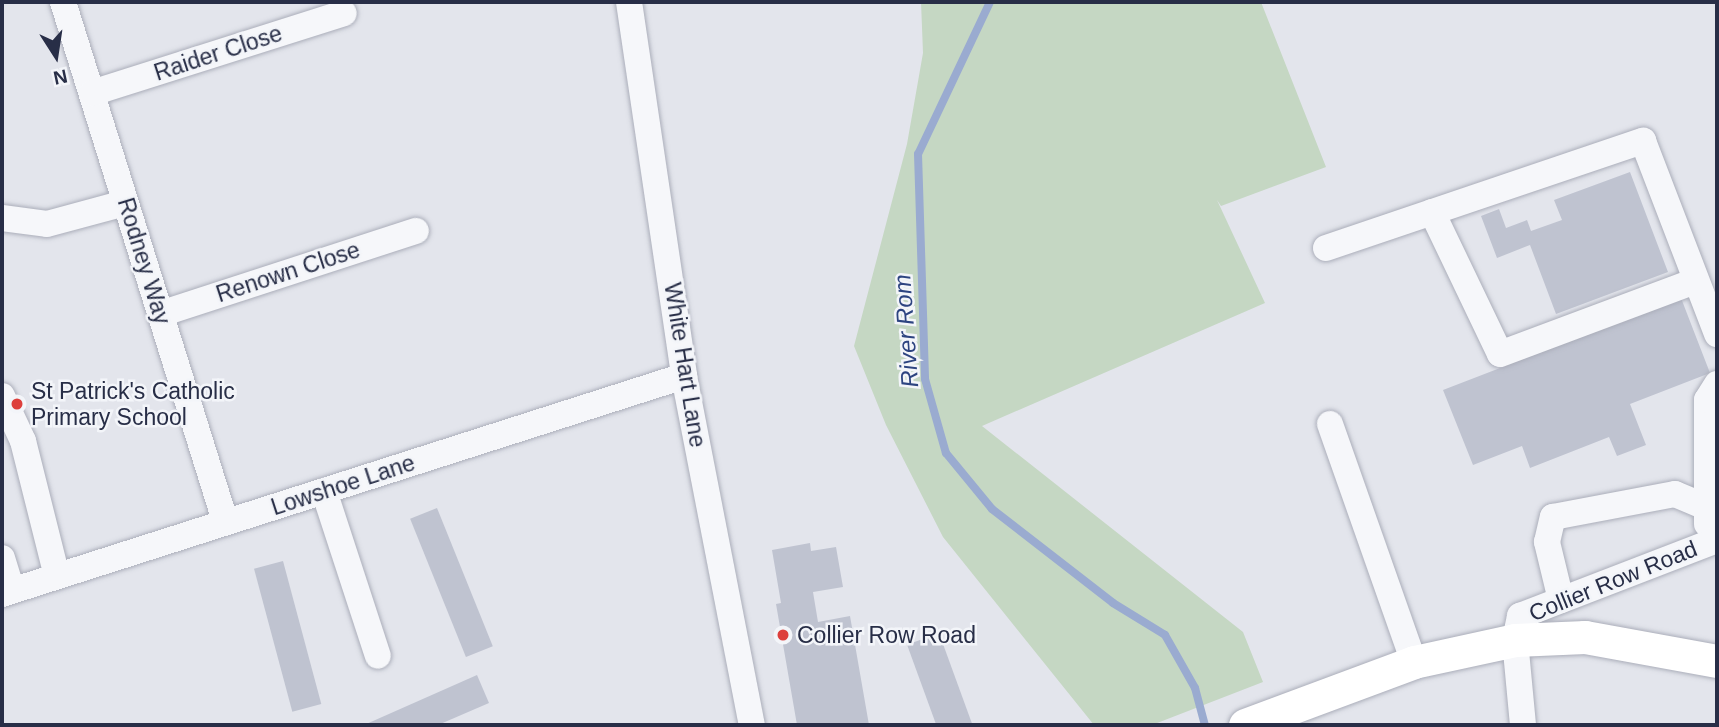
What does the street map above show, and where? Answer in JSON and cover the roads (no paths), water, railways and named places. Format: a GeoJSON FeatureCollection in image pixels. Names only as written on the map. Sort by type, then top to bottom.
{"type":"FeatureCollection","features":[{"type":"Feature","properties":{"kind":"main road"},"geometry":{"type":"LineString","coordinates":[[1515,640],[1585,637],[1717,661]]}},
{"type":"Feature","properties":{"kind":"main road","name":"Collier Row Road"},"geometry":{"type":"LineString","coordinates":[[1245,725],[1414,662],[1515,640]]}},
{"type":"Feature","properties":{"kind":"street","name":"Rodney Way"},"geometry":{"type":"LineString","coordinates":[[62,2],[225,521]]}},
{"type":"Feature","properties":{"kind":"street","name":"White Hart Lane"},"geometry":{"type":"LineString","coordinates":[[629,2],[684,376],[752,725]]}},
{"type":"Feature","properties":{"kind":"street","name":"Raider Close"},"geometry":{"type":"LineString","coordinates":[[92,93],[344,13]]}},
{"type":"Feature","properties":{"kind":"street"},"geometry":{"type":"LineString","coordinates":[[1326,248],[1643,141],[1717,334]]}},
{"type":"Feature","properties":{"kind":"street"},"geometry":{"type":"LineString","coordinates":[[2,218],[47,225],[125,202]]}},
{"type":"Feature","properties":{"kind":"street"},"geometry":{"type":"LineString","coordinates":[[1432,212],[1500,354],[1695,281]]}},
{"type":"Feature","properties":{"kind":"street","name":"Renown Close"},"geometry":{"type":"LineString","coordinates":[[160,314],[416,231]]}},
{"type":"Feature","properties":{"kind":"street","name":"Lowshoe Lane"},"geometry":{"type":"LineString","coordinates":[[7,592],[225,521],[325,494],[525,424],[684,376]]}},
{"type":"Feature","properties":{"kind":"street"},"geometry":{"type":"LineString","coordinates":[[1713,541],[1706,507],[1707,400],[1717,384]]}},
{"type":"Feature","properties":{"kind":"street"},"geometry":{"type":"LineString","coordinates":[[2,396],[23,441],[57,576]]}},
{"type":"Feature","properties":{"kind":"street"},"geometry":{"type":"LineString","coordinates":[[1331,424],[1414,662]]}},
{"type":"Feature","properties":{"kind":"street"},"geometry":{"type":"LineString","coordinates":[[325,494],[378,656]]}},
{"type":"Feature","properties":{"kind":"street"},"geometry":{"type":"LineString","coordinates":[[1561,600],[1547,542],[1553,517],[1675,494],[1706,507]]}},
{"type":"Feature","properties":{"kind":"street","name":"Collier Row Road"},"geometry":{"type":"LineString","coordinates":[[1515,640],[1520,616],[1713,541]]}},
{"type":"Feature","properties":{"kind":"street"},"geometry":{"type":"LineString","coordinates":[[2,558],[7,592]]}},
{"type":"Feature","properties":{"kind":"street"},"geometry":{"type":"LineString","coordinates":[[1515,640],[1524,725]]}},
{"type":"Feature","properties":{"kind":"waterway","name":"River Rom"},"geometry":{"type":"LineString","coordinates":[[990,2],[918,154],[925,379],[946,453],[992,509],[1113,603],[1165,635],[1195,688],[1205,725]]}},
{"type":"Feature","properties":{"kind":"place","name":"St Patrick's Catholic Primary School"},"geometry":{"type":"Point","coordinates":[17,404]}},
{"type":"Feature","properties":{"kind":"place","name":"Collier Row Road"},"geometry":{"type":"Point","coordinates":[783,635]}}]}
